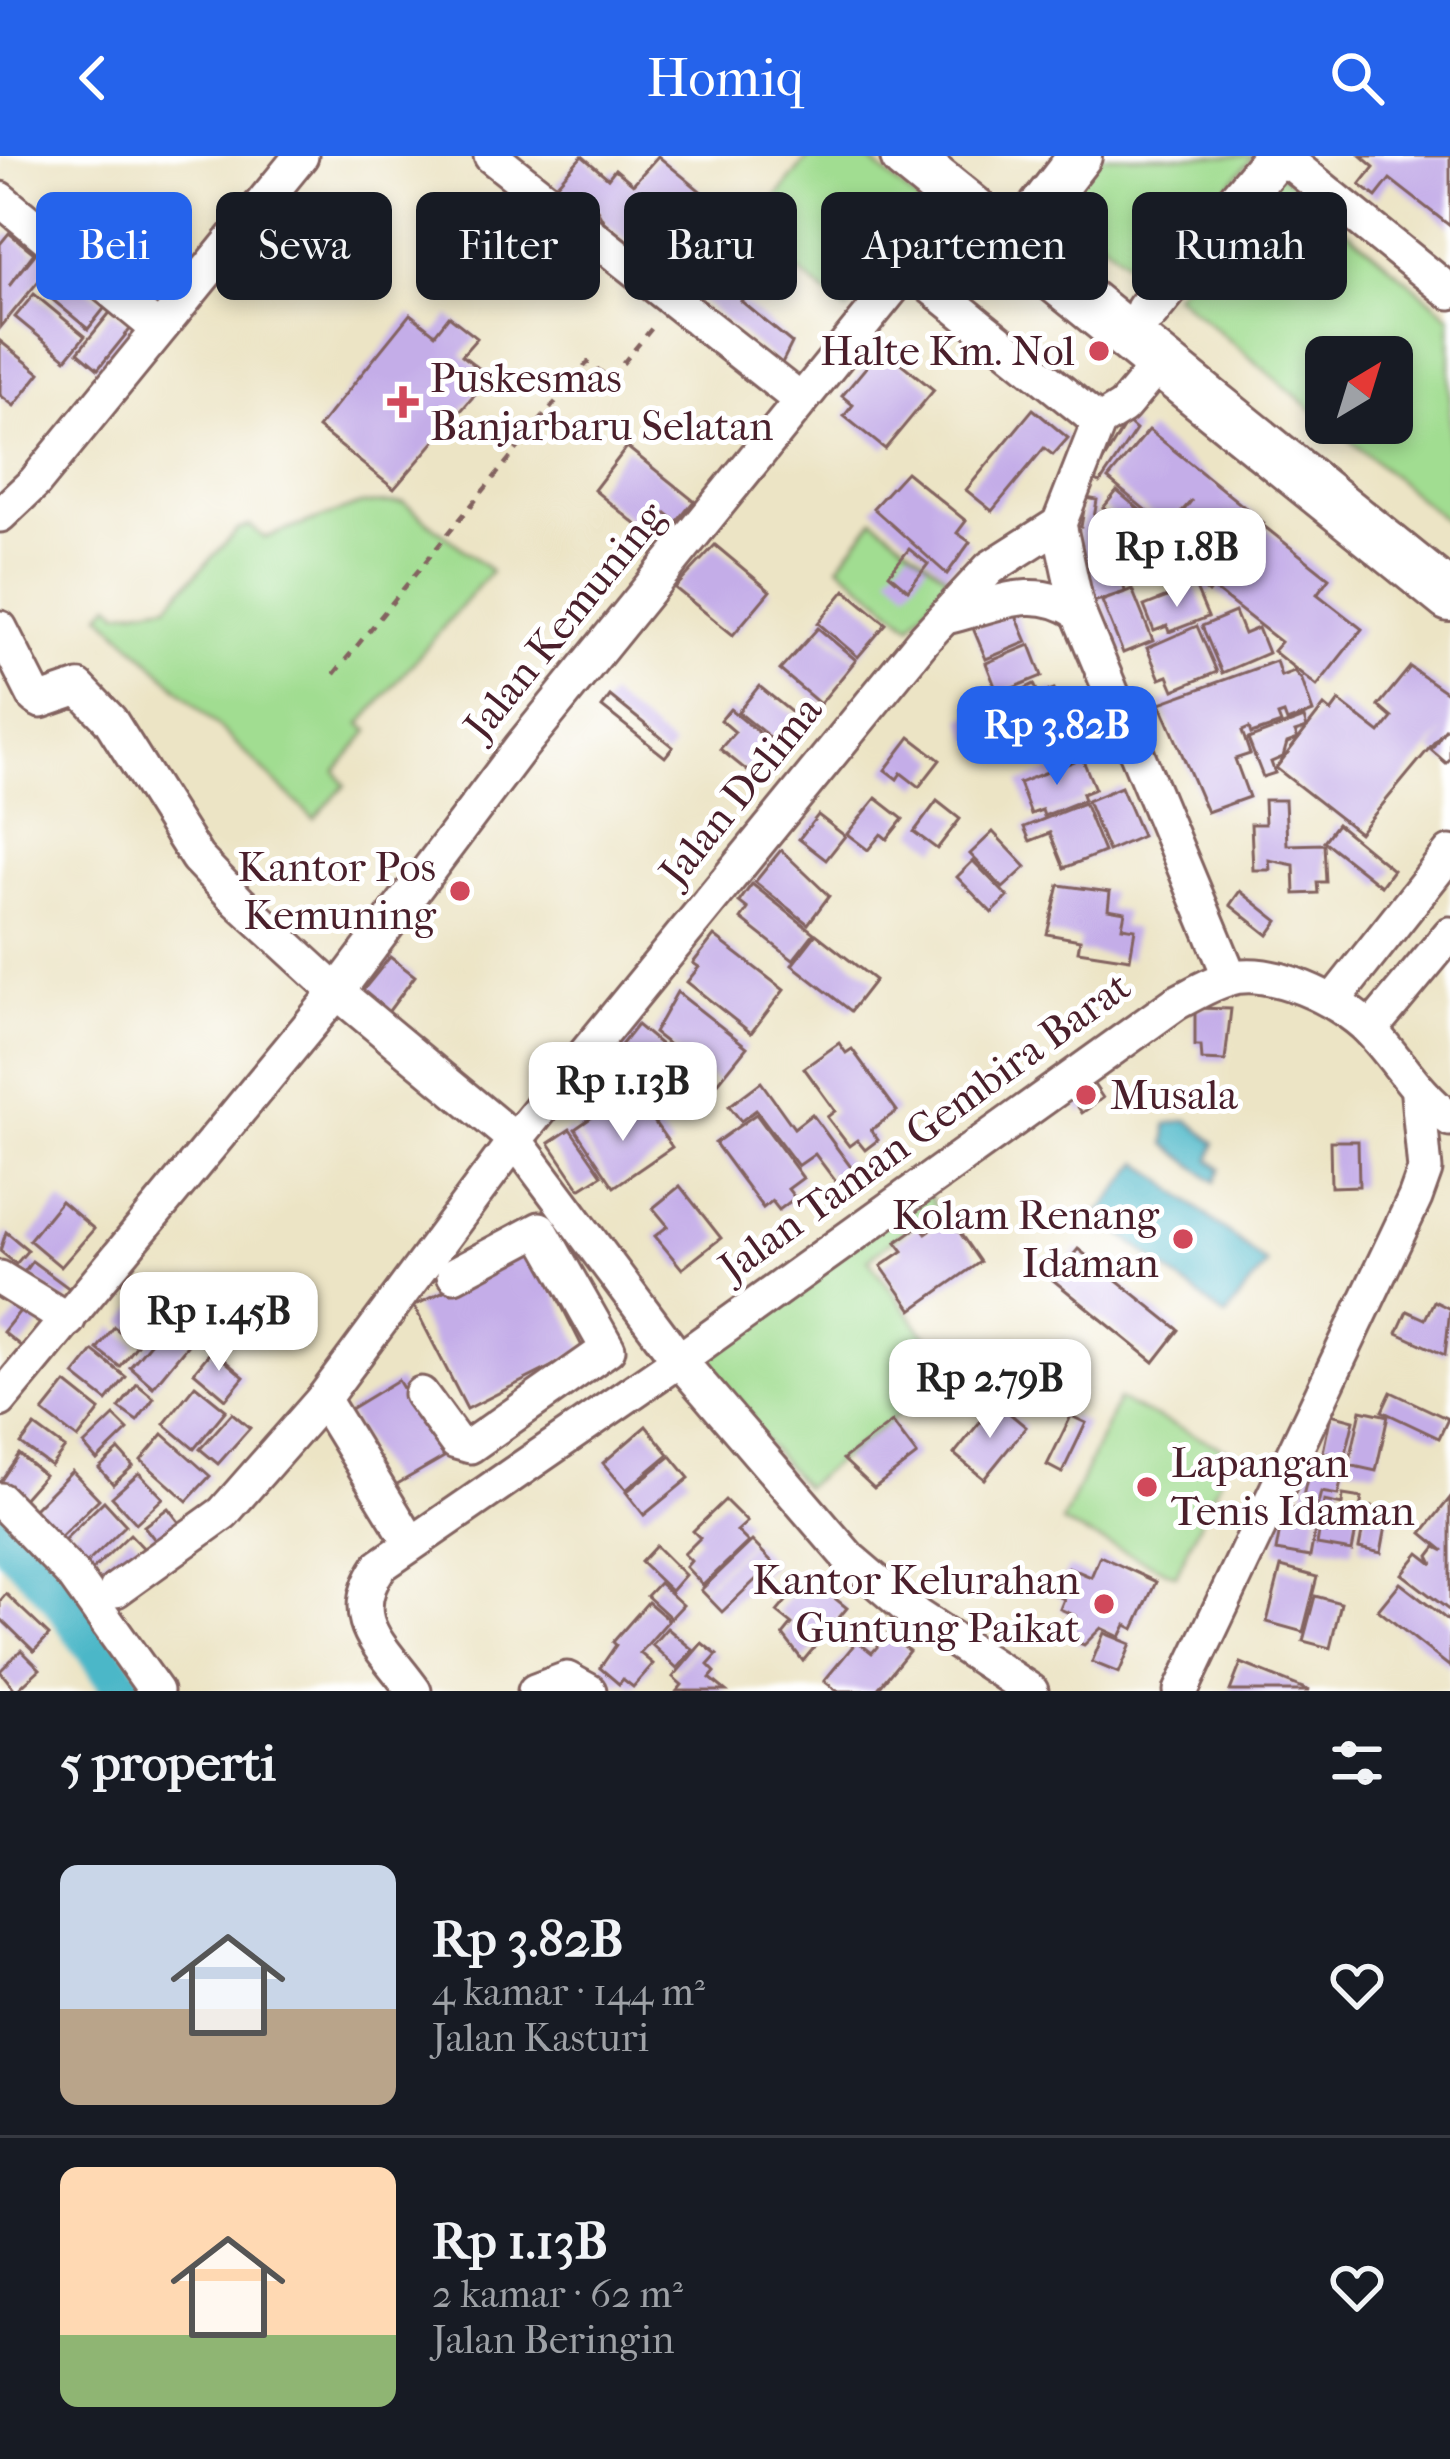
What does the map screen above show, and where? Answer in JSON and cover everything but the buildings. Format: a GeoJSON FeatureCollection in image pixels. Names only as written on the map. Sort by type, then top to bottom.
{"type":"FeatureCollection","features":[{"type":"Feature","properties":{"kind":"highway"},"geometry":{"type":"LineString","coordinates":[[905,156],[960,179],[1160,363],[1450,597]]}},
{"type":"Feature","properties":{"kind":"highway"},"geometry":{"type":"LineString","coordinates":[[1108,279],[1450,555]]}},
{"type":"Feature","properties":{"kind":"main road"},"geometry":{"type":"LineString","coordinates":[[1052,192],[1080,156]]}},
{"type":"Feature","properties":{"kind":"main road"},"geometry":{"type":"LineString","coordinates":[[1147,311],[1279,156]]}},
{"type":"Feature","properties":{"kind":"street"},"geometry":{"type":"LineString","coordinates":[[0,515],[35,482],[301,156]]}},
{"type":"Feature","properties":{"kind":"street"},"geometry":{"type":"LineString","coordinates":[[491,156],[800,400]]}},
{"type":"Feature","properties":{"kind":"street"},"geometry":{"type":"LineString","coordinates":[[1279,156],[1450,292]]}},
{"type":"Feature","properties":{"kind":"street"},"geometry":{"type":"LineString","coordinates":[[0,199],[158,328]]}},
{"type":"Feature","properties":{"kind":"street","name":"Jalan Kemuning"},"geometry":{"type":"LineString","coordinates":[[0,1400],[337,992],[413,884],[883,300]]}},
{"type":"Feature","properties":{"kind":"street"},"geometry":{"type":"LineString","coordinates":[[948,300],[1100,422]]}},
{"type":"Feature","properties":{"kind":"street"},"geometry":{"type":"LineString","coordinates":[[1160,363],[1123,407],[1100,422],[1059,524],[1078,612],[1230,977],[1265,979],[1333,1001],[1370,1030],[1418,1095],[1450,1119]]}},
{"type":"Feature","properties":{"kind":"street","name":"Jalan Delima"},"geometry":{"type":"LineString","coordinates":[[116,1590],[223,1513],[322,1399],[515,1140],[946,617],[990,568],[1059,524]]}},
{"type":"Feature","properties":{"kind":"street"},"geometry":{"type":"LineString","coordinates":[[946,617],[1028,594],[1060,600],[1078,612]]}},
{"type":"Feature","properties":{"kind":"street"},"geometry":{"type":"LineString","coordinates":[[0,628],[35,697],[41,700],[79,688],[110,720],[197,857],[337,992],[515,1140],[679,1360],[849,1558],[917,1616],[1031,1691]]}},
{"type":"Feature","properties":{"kind":"street"},"geometry":{"type":"LineString","coordinates":[[1333,1001],[1450,853]]}},
{"type":"Feature","properties":{"kind":"street"},"geometry":{"type":"LineString","coordinates":[[1370,1030],[1450,934]]}},
{"type":"Feature","properties":{"kind":"street","name":"Jalan Taman Gembira Barat"},"geometry":{"type":"LineString","coordinates":[[414,1691],[364,1622],[360,1603],[380,1566],[679,1360],[1176,1003],[1230,977]]}},
{"type":"Feature","properties":{"kind":"street"},"geometry":{"type":"LineString","coordinates":[[1181,1691],[1415,1198],[1425,1170],[1418,1095]]}},
{"type":"Feature","properties":{"kind":"street"},"geometry":{"type":"LineString","coordinates":[[1415,1198],[1439,1174],[1450,1172]]}},
{"type":"Feature","properties":{"kind":"street"},"geometry":{"type":"LineString","coordinates":[[422,1394],[456,1442],[470,1445],[608,1349],[540,1228],[454,1275]]}},
{"type":"Feature","properties":{"kind":"street"},"geometry":{"type":"LineString","coordinates":[[568,1277],[598,1251]]}},
{"type":"Feature","properties":{"kind":"street"},"geometry":{"type":"LineString","coordinates":[[0,1278],[68,1320]]}},
{"type":"Feature","properties":{"kind":"street"},"geometry":{"type":"LineString","coordinates":[[322,1399],[411,1543]]}},
{"type":"Feature","properties":{"kind":"street"},"geometry":{"type":"LineString","coordinates":[[0,1500],[74,1576],[156,1691]]}},
{"type":"Feature","properties":{"kind":"street"},"geometry":{"type":"LineString","coordinates":[[535,1691],[567,1679],[589,1691]]}},
{"type":"Feature","properties":{"kind":"path"},"geometry":{"type":"LineString","coordinates":[[334,674],[587,362],[610,379],[662,316]]}},
{"type":"Feature","properties":{"kind":"green space"},"geometry":{"type":"Polygon","coordinates":[[[809,156],[865,156],[907,192],[821,192],[821,290],[797,270],[797,192],[781,192],[809,156]]]}},
{"type":"Feature","properties":{"kind":"green space"},"geometry":{"type":"Polygon","coordinates":[[[1094,156],[1254,156],[1224,192],[1132,192],[1132,266],[1108,246],[1108,192],[1064,192],[1094,156]]]}},
{"type":"Feature","properties":{"kind":"green space"},"geometry":{"type":"Polygon","coordinates":[[[1276,171],[1301,192],[1259,192],[1276,171]]]}},
{"type":"Feature","properties":{"kind":"green space"},"geometry":{"type":"Polygon","coordinates":[[[1347,230],[1450,316],[1450,524],[1354,444],[1413,444],[1413,336],[1305,336],[1305,403],[1181,300],[1347,300],[1347,230]]]}},
{"type":"Feature","properties":{"kind":"green space"},"geometry":{"type":"Polygon","coordinates":[[[834,300],[856,300],[847,311],[834,300]]]}},
{"type":"Feature","properties":{"kind":"green space"},"geometry":{"type":"Polygon","coordinates":[[[404,503],[491,571],[361,724],[369,731],[336,771],[345,785],[314,819],[101,614],[111,603],[119,612],[168,604],[238,530],[250,526],[265,538],[361,504],[404,503]]]}},
{"type":"Feature","properties":{"kind":"green space"},"geometry":{"type":"Polygon","coordinates":[[[874,519],[949,578],[911,625],[839,565],[874,519]]]}},
{"type":"Feature","properties":{"kind":"green space"},"geometry":{"type":"Polygon","coordinates":[[[924,1188],[936,1206],[868,1259],[953,1372],[804,1487],[696,1359],[924,1188]]]}},
{"type":"Feature","properties":{"kind":"green space","name":"Lapangan Tenis Idaman"},"geometry":{"type":"Polygon","coordinates":[[[1118,1400],[1232,1452],[1176,1575],[1062,1523],[1118,1400]]]}},
{"type":"Feature","properties":{"kind":"water"},"geometry":{"type":"Polygon","coordinates":[[[1188,1120],[1215,1143],[1210,1160],[1221,1169],[1215,1182],[1166,1144],[1167,1124],[1188,1120]]]}},
{"type":"Feature","properties":{"kind":"water","name":"Kolam Renang Idaman"},"geometry":{"type":"Polygon","coordinates":[[[1140,1162],[1267,1264],[1225,1317],[1098,1215],[1140,1162]]]}},
{"type":"Feature","properties":{"kind":"waterway"},"geometry":{"type":"LineString","coordinates":[[0,1532],[58,1593],[125,1691]]}},
{"type":"Feature","properties":{"kind":"place","name":"Halte Km. Nol"},"geometry":{"type":"Point","coordinates":[1099,351]}},
{"type":"Feature","properties":{"kind":"place","name":"Puskesmas Banjarbaru Selatan"},"geometry":{"type":"Point","coordinates":[403,402]}},
{"type":"Feature","properties":{"kind":"place","name":"Kantor Pos Kemuning"},"geometry":{"type":"Point","coordinates":[460,891]}},
{"type":"Feature","properties":{"kind":"place","name":"Musala"},"geometry":{"type":"Point","coordinates":[1086,1095]}},
{"type":"Feature","properties":{"kind":"place","name":"Kolam Renang Idaman"},"geometry":{"type":"Point","coordinates":[1183,1239]}},
{"type":"Feature","properties":{"kind":"place","name":"Lapangan Tenis Idaman"},"geometry":{"type":"Point","coordinates":[1147,1487]}},
{"type":"Feature","properties":{"kind":"place","name":"Kantor Kelurahan Guntung Paikat"},"geometry":{"type":"Point","coordinates":[1104,1604]}}]}
